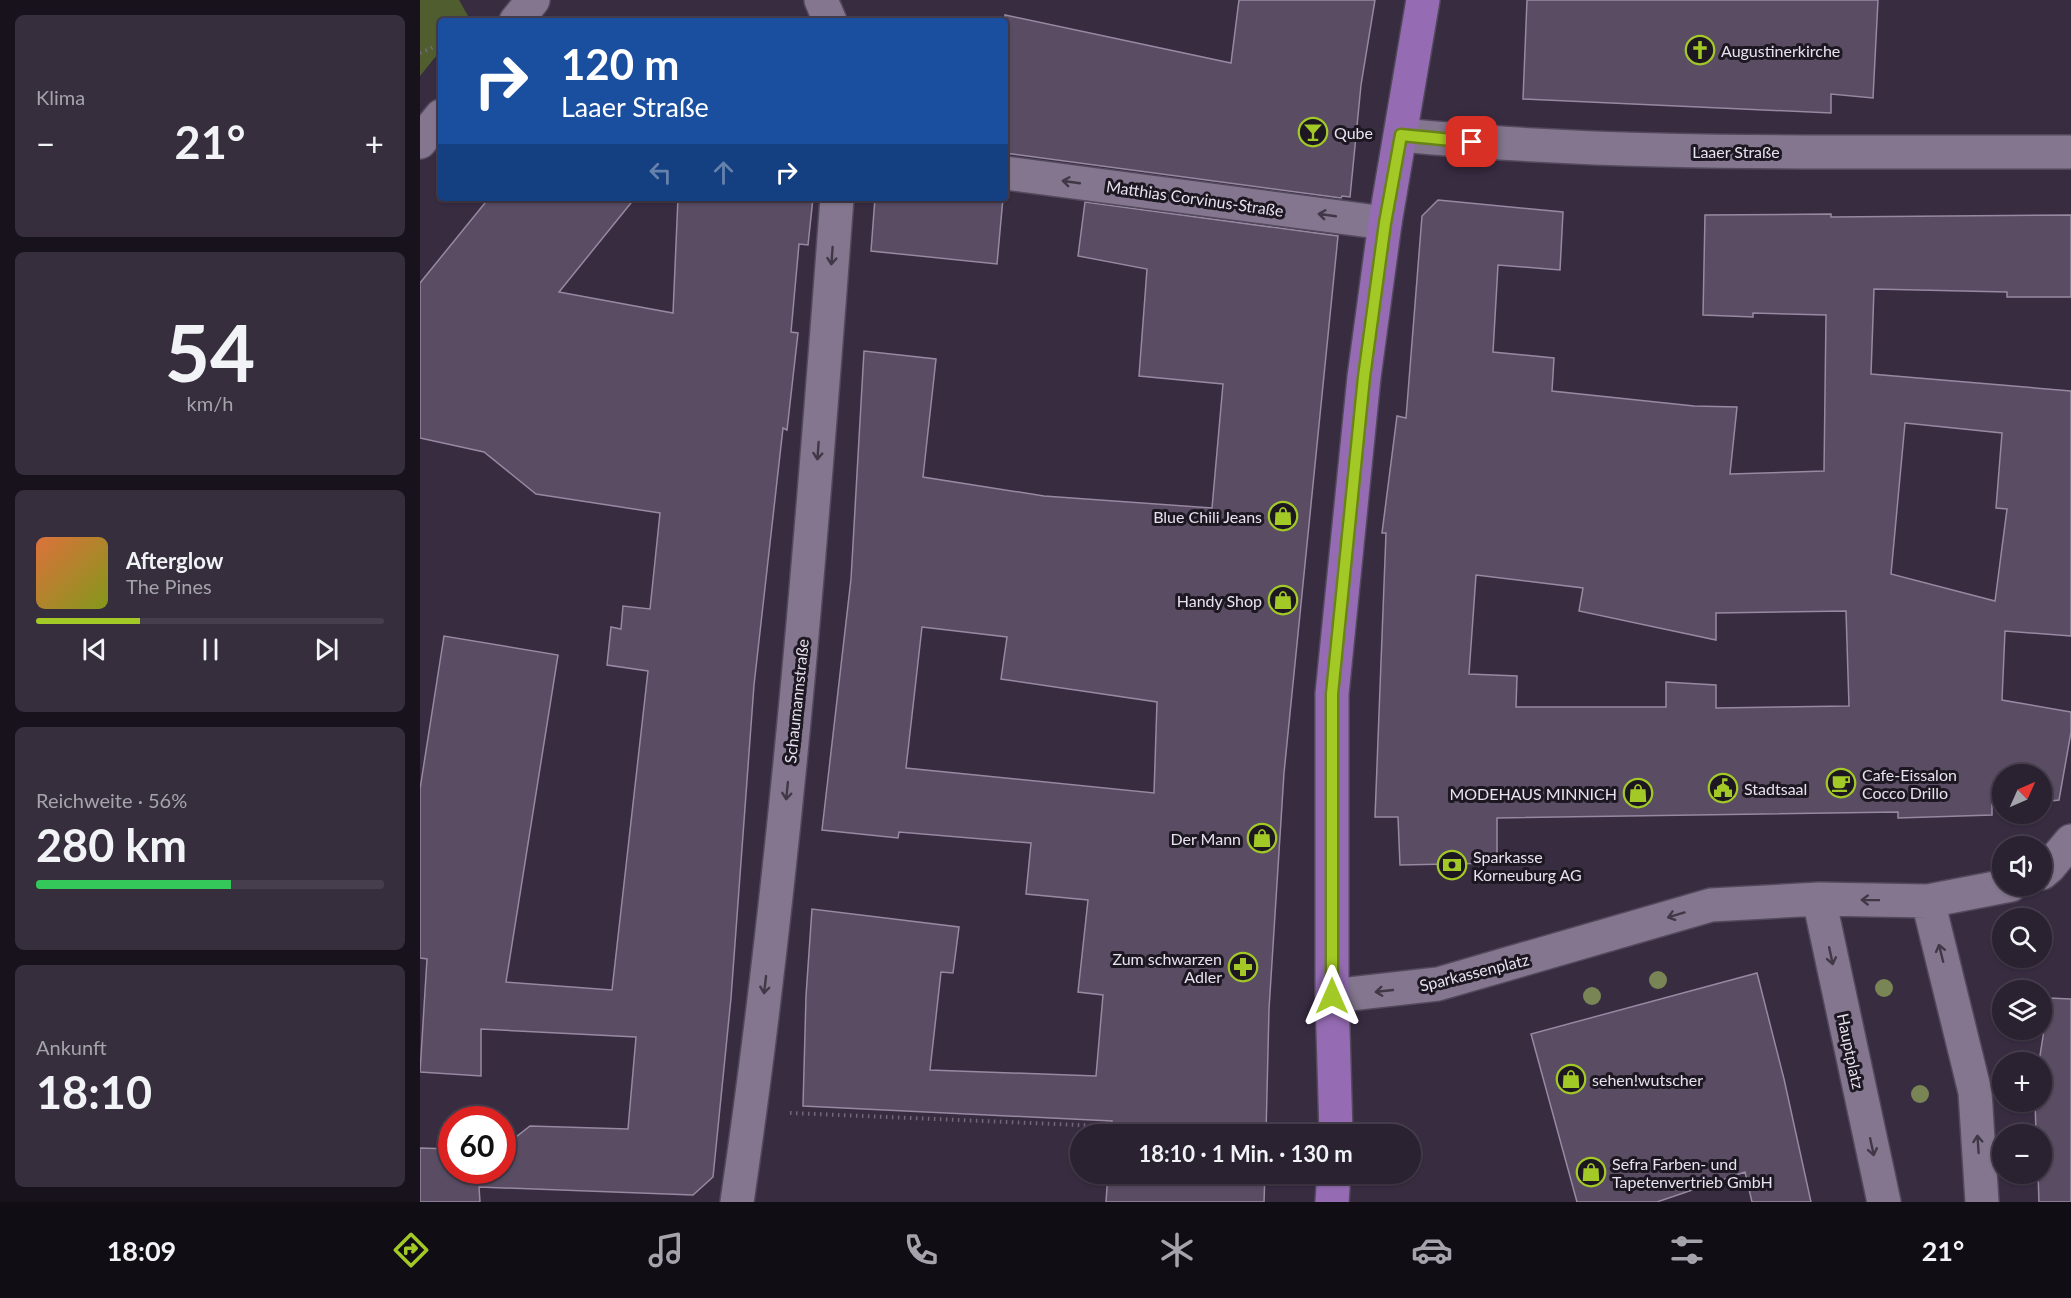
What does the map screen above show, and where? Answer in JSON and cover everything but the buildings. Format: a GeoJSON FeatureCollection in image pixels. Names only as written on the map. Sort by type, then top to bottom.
{"type":"FeatureCollection","features":[{"type":"Feature","properties":{"kind":"main road"},"geometry":{"type":"LineString","coordinates":[[1336,1124],[1332,996],[1332,694],[1364,377],[1385,223],[1423,0]]}},
{"type":"Feature","properties":{"kind":"main road"},"geometry":{"type":"LineString","coordinates":[[1332,1202],[1333,1184]]}},
{"type":"Feature","properties":{"kind":"street"},"geometry":{"type":"LineString","coordinates":[[518,18],[533,0]]}},
{"type":"Feature","properties":{"kind":"street"},"geometry":{"type":"LineString","coordinates":[[821,0],[829,18]]}},
{"type":"Feature","properties":{"kind":"street"},"geometry":{"type":"LineString","coordinates":[[420,142],[438,120]]}},
{"type":"Feature","properties":{"kind":"street","name":"Laaer Straße"},"geometry":{"type":"LineString","coordinates":[[1401,135],[1495,144],[1632,151],[2071,152]]}},
{"type":"Feature","properties":{"kind":"street","name":"Matthias Corvinus-Straße"},"geometry":{"type":"LineString","coordinates":[[1008,173],[1385,223]]}},
{"type":"Feature","properties":{"kind":"street","name":"Schaumannstraße"},"geometry":{"type":"LineString","coordinates":[[737,1202],[783,835],[810,559],[837,201]]}},
{"type":"Feature","properties":{"kind":"street"},"geometry":{"type":"LineString","coordinates":[[2052,863],[2071,841]]}},
{"type":"Feature","properties":{"kind":"street"},"geometry":{"type":"LineString","coordinates":[[1819,899],[1928,901],[1992,889]]}},
{"type":"Feature","properties":{"kind":"street","name":"Sparkassenplatz"},"geometry":{"type":"LineString","coordinates":[[1332,996],[1438,984],[1711,904],[1819,899]]}},
{"type":"Feature","properties":{"kind":"street","name":"Hauptplatz"},"geometry":{"type":"LineString","coordinates":[[1819,899],[1884,1202]]}},
{"type":"Feature","properties":{"kind":"street"},"geometry":{"type":"LineString","coordinates":[[1928,901],[1975,1092],[1982,1202]]}},
{"type":"Feature","properties":{"kind":"path"},"geometry":{"type":"LineString","coordinates":[[420,53],[438,45]]}},
{"type":"Feature","properties":{"kind":"path"},"geometry":{"type":"LineString","coordinates":[[750,1111],[1070,1125]]}},
{"type":"Feature","properties":{"kind":"green space"},"geometry":{"type":"Polygon","coordinates":[[[420,0],[459,0],[468,16],[466,18],[438,18],[438,54],[420,76],[420,0]]]}},
{"type":"Feature","properties":{"kind":"place","name":"Augustinerkirche"},"geometry":{"type":"Point","coordinates":[1700,50]}},
{"type":"Feature","properties":{"kind":"place","name":"Qube"},"geometry":{"type":"Point","coordinates":[1313,132]}},
{"type":"Feature","properties":{"kind":"place","name":"Blue Chili Jeans"},"geometry":{"type":"Point","coordinates":[1283,516]}},
{"type":"Feature","properties":{"kind":"place","name":"Handy Shop"},"geometry":{"type":"Point","coordinates":[1283,600]}},
{"type":"Feature","properties":{"kind":"place","name":"Cafe-Eissalon Cocco Drillo"},"geometry":{"type":"Point","coordinates":[1841,783]}},
{"type":"Feature","properties":{"kind":"place","name":"Stadtsaal"},"geometry":{"type":"Point","coordinates":[1723,788]}},
{"type":"Feature","properties":{"kind":"place","name":"MODEHAUS MINNICH"},"geometry":{"type":"Point","coordinates":[1638,793]}},
{"type":"Feature","properties":{"kind":"place","name":"Der Mann"},"geometry":{"type":"Point","coordinates":[1262,838]}},
{"type":"Feature","properties":{"kind":"place","name":"Sparkasse Korneuburg AG"},"geometry":{"type":"Point","coordinates":[1452,865]}},
{"type":"Feature","properties":{"kind":"place","name":"Zum schwarzen Adler"},"geometry":{"type":"Point","coordinates":[1243,967]}},
{"type":"Feature","properties":{"kind":"place","name":"sehen!wutscher"},"geometry":{"type":"Point","coordinates":[1571,1079]}},
{"type":"Feature","properties":{"kind":"place","name":"Sefra Farben- und Tapetenvertrieb GmbH"},"geometry":{"type":"Point","coordinates":[1591,1172]}},
{"type":"Feature","properties":{"kind":"route"},"geometry":{"type":"LineString","coordinates":[[1332,996],[1332,694],[1364,377],[1385,223],[1401,135],[1472,142]]}}]}
